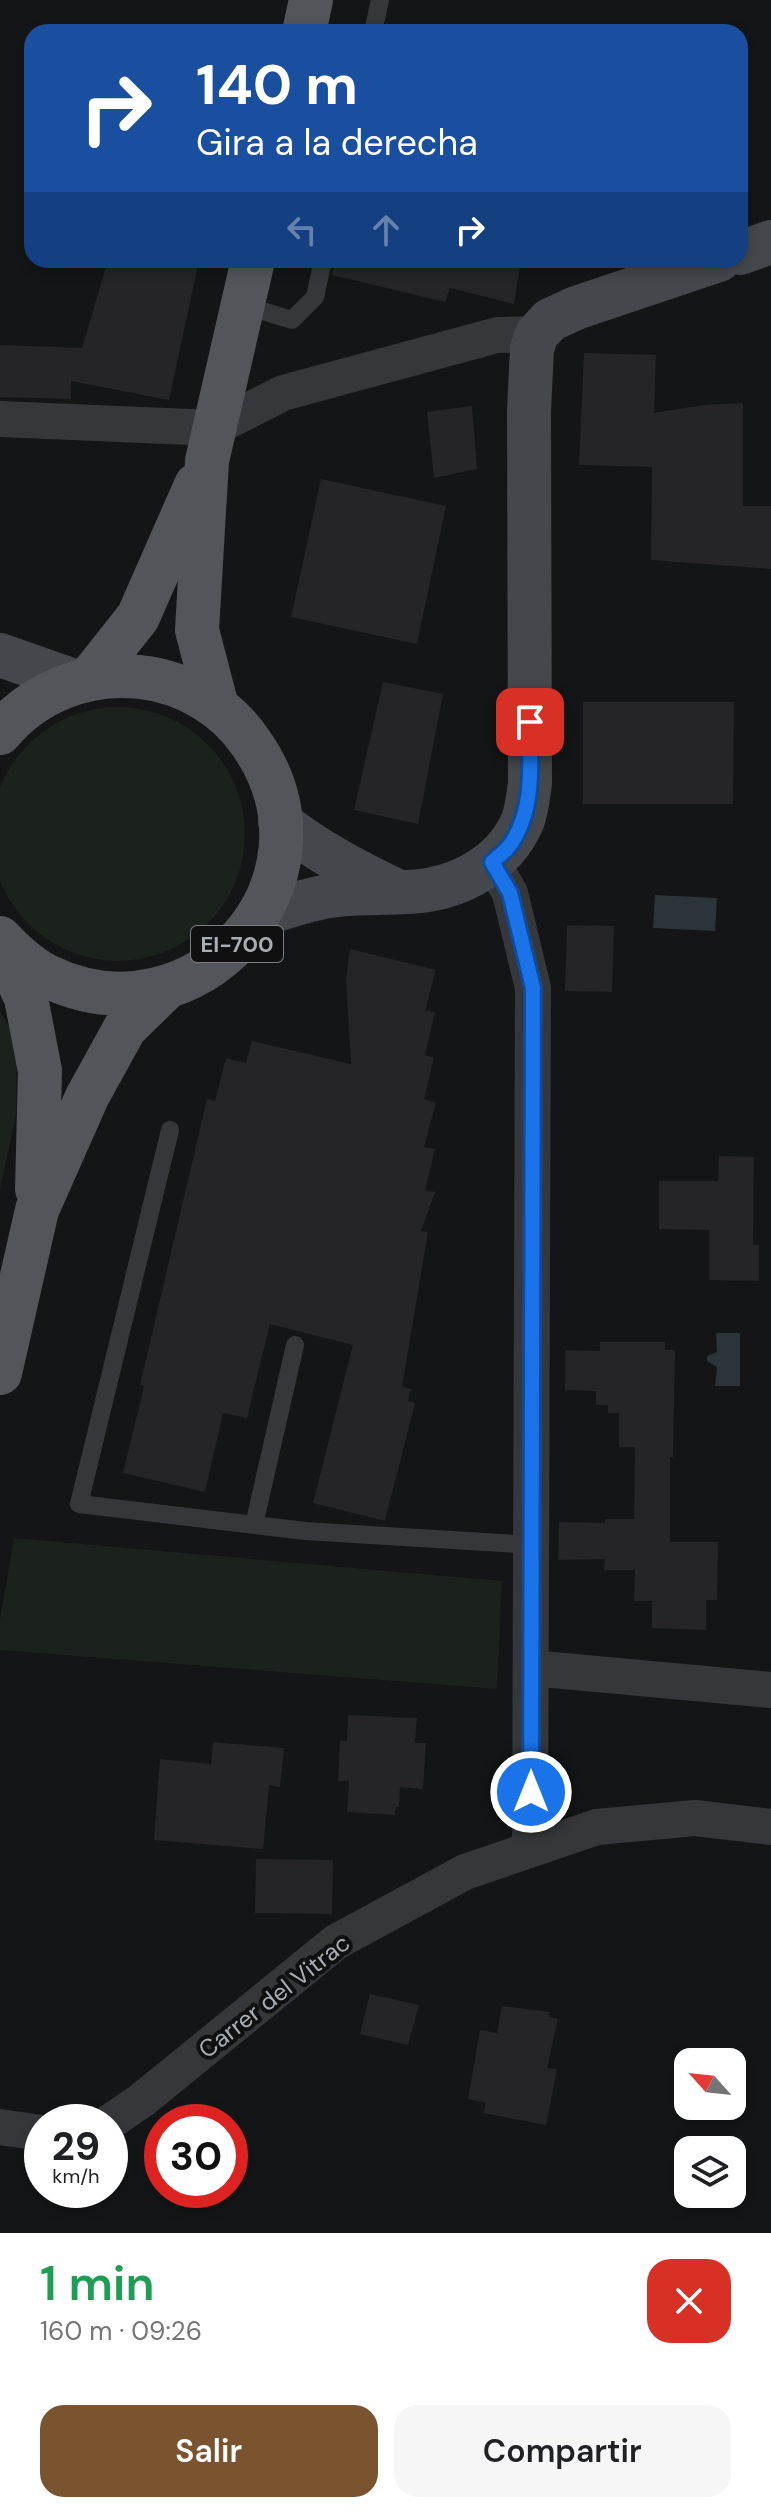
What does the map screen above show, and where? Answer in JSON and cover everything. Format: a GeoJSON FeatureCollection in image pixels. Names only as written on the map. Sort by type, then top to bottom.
{"type":"FeatureCollection","features":[{"type":"Feature","properties":{"kind":"main road"},"geometry":{"type":"LineString","coordinates":[[306,24],[311,0]]}},
{"type":"Feature","properties":{"kind":"main road","name":"EI-700"},"geometry":{"type":"LineString","coordinates":[[83,680],[138,617],[210,444],[251,268]]}},
{"type":"Feature","properties":{"kind":"main road","name":"EI-700"},"geometry":{"type":"LineString","coordinates":[[210,444],[197,630],[217,707]]}},
{"type":"Feature","properties":{"kind":"main road","name":"EI-700"},"geometry":{"type":"LineString","coordinates":[[0,733],[10,721],[41,697],[83,680],[122,675],[156,679],[188,690],[217,707],[242,730],[262,758],[274,789],[280,822],[280,855],[272,887],[258,916],[234,948],[203,972],[166,988],[135,994],[104,994],[74,987],[45,975],[19,958],[0,940]]}},
{"type":"Feature","properties":{"kind":"main road","name":"EI-700"},"geometry":{"type":"LineString","coordinates":[[0,940],[26,998],[40,1071],[37,1210]]}},
{"type":"Feature","properties":{"kind":"main road","name":"EI-700"},"geometry":{"type":"LineString","coordinates":[[0,1373],[37,1210],[87,1097],[125,1028],[166,988]]}},
{"type":"Feature","properties":{"kind":"street"},"geometry":{"type":"LineString","coordinates":[[748,250],[771,242]]}},
{"type":"Feature","properties":{"kind":"street"},"geometry":{"type":"LineString","coordinates":[[258,916],[296,903],[331,896],[429,890],[467,877],[492,862],[510,845],[524,818],[530,784],[529,411],[530,364],[537,334],[550,320],[576,308],[695,268]]}},
{"type":"Feature","properties":{"kind":"street"},"geometry":{"type":"LineString","coordinates":[[0,419],[210,444],[283,393],[497,335],[537,334]]}},
{"type":"Feature","properties":{"kind":"street"},"geometry":{"type":"LineString","coordinates":[[0,655],[83,680]]}},
{"type":"Feature","properties":{"kind":"street"},"geometry":{"type":"LineString","coordinates":[[280,822],[339,863],[399,892]]}},
{"type":"Feature","properties":{"kind":"street"},"geometry":{"type":"LineString","coordinates":[[492,862],[510,893],[533,988],[530,1849]]}},
{"type":"Feature","properties":{"kind":"street"},"geometry":{"type":"LineString","coordinates":[[531,1668],[771,1690]]}},
{"type":"Feature","properties":{"kind":"street","name":"Carrer del Vitrac"},"geometry":{"type":"LineString","coordinates":[[128,2110],[336,1942],[465,1872],[597,1827],[695,1818],[771,1827]]}},
{"type":"Feature","properties":{"kind":"street"},"geometry":{"type":"LineString","coordinates":[[0,2127],[24,2130]]}},
{"type":"Feature","properties":{"kind":"lane"},"geometry":{"type":"LineString","coordinates":[[375,24],[380,0]]}},
{"type":"Feature","properties":{"kind":"lane"},"geometry":{"type":"LineString","coordinates":[[243,305],[292,320],[315,297],[321,268]]}},
{"type":"Feature","properties":{"kind":"lane"},"geometry":{"type":"LineString","coordinates":[[170,1130],[79,1504],[305,1531],[533,1545]]}},
{"type":"Feature","properties":{"kind":"lane"},"geometry":{"type":"LineString","coordinates":[[254,1525],[295,1345]]}},
{"type":"Feature","properties":{"kind":"shaded area"},"geometry":{"type":"Polygon","coordinates":[[[118,707],[143,710],[178,722],[198,736],[208,744],[230,774],[244,822],[244,846],[239,871],[230,894],[216,914],[208,924],[178,946],[143,958],[106,960],[58,946],[28,924],[6,894],[-1,877],[-1,791],[6,774],[28,744],[38,736],[58,722],[93,710],[118,707]]]}},
{"type":"Feature","properties":{"kind":"shaded area"},"geometry":{"type":"Polygon","coordinates":[[[655,895],[717,898],[715,931],[653,928],[655,895]]]}},
{"type":"Feature","properties":{"kind":"shaded area"},"geometry":{"type":"Polygon","coordinates":[[[0,1011],[17,1040],[16,1116],[0,1189],[0,1011]]]}},
{"type":"Feature","properties":{"kind":"shaded area"},"geometry":{"type":"Polygon","coordinates":[[[716,1333],[740,1333],[740,1386],[715,1386],[717,1367],[707,1361],[707,1356],[717,1352],[716,1333]]]}},
{"type":"Feature","properties":{"kind":"shaded area"},"geometry":{"type":"Polygon","coordinates":[[[14,1538],[502,1581],[497,1689],[0,1650],[0,1619],[14,1538]]]}},
{"type":"Feature","properties":{"kind":"building"},"geometry":{"type":"Polygon","coordinates":[[[106,268],[197,268],[169,400],[71,381],[71,399],[0,397],[0,345],[82,348],[106,268]]]}},
{"type":"Feature","properties":{"kind":"building"},"geometry":{"type":"Polygon","coordinates":[[[333,268],[520,268],[514,304],[450,288],[445,302],[332,275],[333,268]]]}},
{"type":"Feature","properties":{"kind":"building"},"geometry":{"type":"Polygon","coordinates":[[[584,353],[656,355],[654,413],[703,405],[743,403],[743,506],[771,506],[771,569],[651,560],[652,467],[579,465],[584,353]]]}},
{"type":"Feature","properties":{"kind":"building"},"geometry":{"type":"Polygon","coordinates":[[[472,406],[477,469],[434,478],[427,412],[472,406]]]}},
{"type":"Feature","properties":{"kind":"building"},"geometry":{"type":"Polygon","coordinates":[[[321,479],[446,506],[417,644],[291,617],[321,479]]]}},
{"type":"Feature","properties":{"kind":"building"},"geometry":{"type":"Polygon","coordinates":[[[383,682],[443,694],[418,824],[354,810],[383,682]]]}},
{"type":"Feature","properties":{"kind":"building"},"geometry":{"type":"Polygon","coordinates":[[[583,702],[734,702],[733,804],[583,804],[583,702]]]}},
{"type":"Feature","properties":{"kind":"building"},"geometry":{"type":"Polygon","coordinates":[[[567,925],[614,926],[612,992],[565,991],[567,925]]]}},
{"type":"Feature","properties":{"kind":"building"},"geometry":{"type":"Polygon","coordinates":[[[350,949],[436,970],[425,1011],[435,1012],[425,1055],[434,1058],[424,1099],[436,1103],[424,1147],[435,1149],[425,1190],[435,1192],[421,1231],[428,1232],[402,1387],[411,1389],[408,1401],[415,1403],[385,1521],[313,1503],[353,1345],[270,1324],[247,1418],[223,1413],[205,1492],[123,1473],[144,1386],[140,1385],[207,1099],[215,1101],[226,1058],[246,1063],[252,1041],[351,1064],[346,979],[350,949]]]}},
{"type":"Feature","properties":{"kind":"building"},"geometry":{"type":"Polygon","coordinates":[[[719,1156],[754,1157],[753,1245],[759,1245],[759,1281],[709,1280],[709,1230],[659,1229],[659,1181],[718,1181],[719,1156]]]}},
{"type":"Feature","properties":{"kind":"building"},"geometry":{"type":"Polygon","coordinates":[[[600,1342],[665,1342],[665,1350],[675,1350],[670,1542],[718,1542],[717,1600],[706,1600],[706,1630],[652,1628],[652,1601],[634,1601],[635,1570],[604,1570],[605,1559],[558,1560],[559,1522],[605,1523],[605,1519],[634,1519],[635,1447],[619,1447],[619,1413],[608,1413],[608,1405],[596,1405],[596,1391],[565,1390],[565,1350],[600,1351],[600,1342]]]}},
{"type":"Feature","properties":{"kind":"building"},"geometry":{"type":"Polygon","coordinates":[[[348,1715],[417,1718],[415,1743],[426,1743],[423,1789],[400,1787],[399,1807],[396,1807],[395,1815],[347,1812],[349,1781],[338,1781],[340,1741],[347,1741],[348,1715]]]}},
{"type":"Feature","properties":{"kind":"building"},"geometry":{"type":"Polygon","coordinates":[[[213,1742],[284,1748],[280,1787],[269,1785],[263,1849],[154,1840],[160,1759],[211,1764],[213,1742]]]}},
{"type":"Feature","properties":{"kind":"building"},"geometry":{"type":"Polygon","coordinates":[[[256,1859],[333,1860],[332,1914],[255,1913],[256,1859]]]}},
{"type":"Feature","properties":{"kind":"building"},"geometry":{"type":"Polygon","coordinates":[[[370,1994],[419,2005],[408,2045],[360,2034],[370,1994]]]}},
{"type":"Feature","properties":{"kind":"building"},"geometry":{"type":"Polygon","coordinates":[[[502,2006],[550,2012],[549,2017],[558,2019],[547,2068],[557,2069],[546,2125],[483,2113],[486,2103],[468,2099],[480,2030],[497,2033],[502,2006]]]}},
{"type":"Feature","properties":{"kind":"route"},"geometry":{"type":"LineString","coordinates":[[530,722],[530,784],[524,818],[510,845],[492,862],[510,893],[533,988],[531,1792]]}}]}
